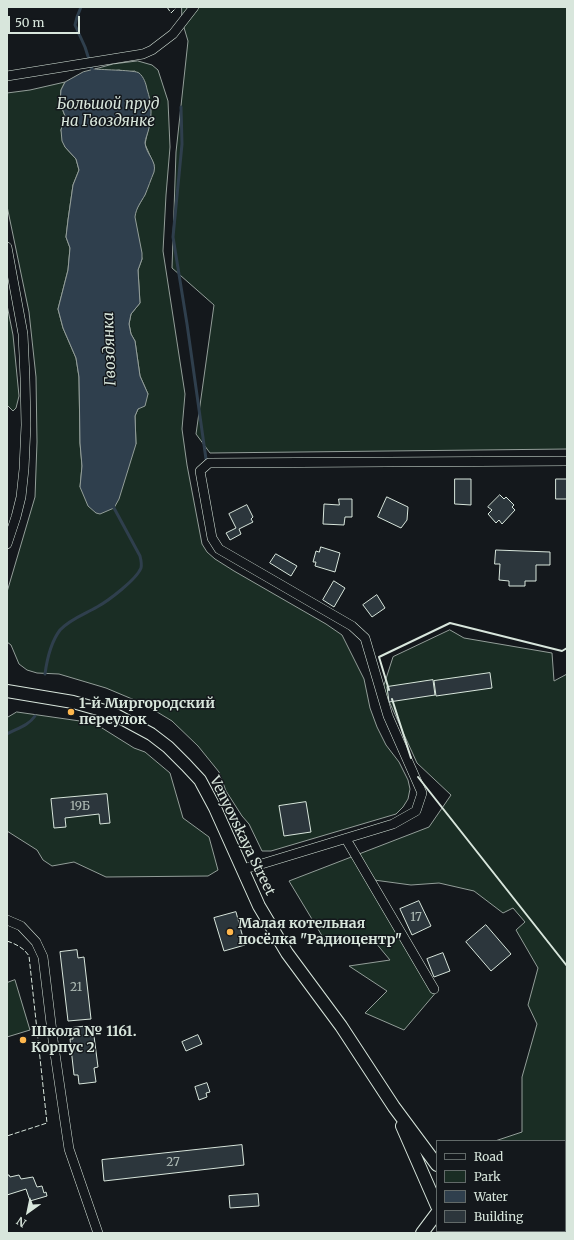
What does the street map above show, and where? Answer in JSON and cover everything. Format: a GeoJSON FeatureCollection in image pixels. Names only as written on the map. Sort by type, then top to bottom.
{"type":"FeatureCollection","features":[{"type":"Feature","properties":{"kind":"street"},"geometry":{"type":"LineString","coordinates":[[7,76],[143,54],[152,50],[173,34],[194,7]]}},
{"type":"Feature","properties":{"kind":"street"},"geometry":{"type":"LineString","coordinates":[[7,247],[23,334],[26,425],[21,497],[7,544]]}},
{"type":"Feature","properties":{"kind":"street"},"geometry":{"type":"LineString","coordinates":[[242,869],[393,824],[416,811],[422,793],[388,716],[365,638],[352,626],[218,549],[212,538],[200,471],[208,463],[567,461]]}},
{"type":"Feature","properties":{"kind":"street","name":"Venyovskaya Street"},"geometry":{"type":"LineString","coordinates":[[7,691],[73,702],[112,713],[151,734],[168,747],[200,780],[215,808],[259,906],[287,953],[341,1026],[394,1107]]}},
{"type":"Feature","properties":{"kind":"street"},"geometry":{"type":"LineString","coordinates":[[346,839],[434,989]]}},
{"type":"Feature","properties":{"kind":"street"},"geometry":{"type":"LineString","coordinates":[[7,920],[21,926],[36,942],[43,957],[53,1040],[69,1149],[98,1233]]}},
{"type":"Feature","properties":{"kind":"street"},"geometry":{"type":"LineString","coordinates":[[394,1107],[436,1164]]}},
{"type":"Feature","properties":{"kind":"street"},"geometry":{"type":"LineString","coordinates":[[394,1107],[436,1204]]}},
{"type":"Feature","properties":{"kind":"street"},"geometry":{"type":"LineString","coordinates":[[422,1233],[436,1215]]}},
{"type":"Feature","properties":{"kind":"green space"},"geometry":{"type":"Polygon","coordinates":[[[182,7],[567,7],[567,449],[210,453],[196,434],[214,305],[172,268],[176,152],[188,41],[182,21],[182,7]]]}},
{"type":"Feature","properties":{"kind":"green space"},"geometry":{"type":"Polygon","coordinates":[[[138,61],[152,65],[158,70],[168,101],[170,147],[163,251],[185,394],[182,429],[187,465],[202,544],[207,552],[215,559],[326,624],[342,635],[364,679],[370,708],[377,727],[386,745],[399,762],[408,780],[410,789],[408,799],[396,814],[271,851],[262,851],[249,824],[226,791],[219,772],[198,746],[172,721],[144,704],[106,688],[59,674],[37,673],[27,670],[19,664],[11,645],[7,642],[7,592],[35,497],[37,442],[36,377],[29,312],[7,206],[7,93],[30,90],[65,82],[61,90],[60,103],[65,116],[61,130],[65,147],[76,159],[79,170],[73,185],[66,237],[70,248],[68,270],[58,309],[63,328],[76,358],[79,377],[80,443],[82,466],[80,487],[136,444],[135,416],[148,394],[140,376],[135,341],[131,334],[129,324],[131,314],[140,303],[138,270],[142,259],[134,217],[135,212],[145,194],[154,165],[145,144],[151,116],[135,71],[126,72],[119,70],[113,71],[95,69],[113,64],[138,61]]]}},
{"type":"Feature","properties":{"kind":"green space"},"geometry":{"type":"Polygon","coordinates":[[[7,305],[13,335],[19,396],[16,408],[13,411],[7,405],[7,305]]]}},
{"type":"Feature","properties":{"kind":"green space"},"geometry":{"type":"Polygon","coordinates":[[[450,630],[464,638],[552,653],[554,681],[567,674],[566,1168],[566,1140],[498,1140],[522,1132],[522,1077],[537,1024],[528,1005],[538,968],[516,930],[525,922],[513,908],[503,913],[474,891],[439,883],[411,885],[374,880],[438,990],[404,1030],[365,1013],[387,991],[349,966],[390,960],[370,936],[327,944],[289,881],[429,827],[451,795],[417,763],[383,688],[393,657],[450,630]]]}},
{"type":"Feature","properties":{"kind":"green space"},"geometry":{"type":"Polygon","coordinates":[[[17,712],[94,723],[134,748],[145,752],[170,773],[183,818],[209,837],[218,870],[208,876],[106,877],[74,862],[52,866],[43,860],[37,850],[7,831],[7,718],[17,712]]]}},
{"type":"Feature","properties":{"kind":"green space"},"geometry":{"type":"Polygon","coordinates":[[[15,980],[30,1030],[7,1037],[7,983],[15,980]]]}},
{"type":"Feature","properties":{"kind":"water","name":"Большой пруд на Гвоздянке"},"geometry":{"type":"Polygon","coordinates":[[[95,69],[137,72],[141,75],[151,104],[149,130],[145,143],[155,168],[135,217],[142,253],[142,259],[138,270],[140,303],[131,314],[129,324],[131,334],[135,341],[140,376],[148,394],[145,406],[138,409],[135,416],[136,444],[119,499],[114,508],[100,514],[96,513],[88,506],[80,487],[82,466],[80,443],[79,377],[76,358],[63,328],[58,309],[68,270],[70,248],[66,237],[73,185],[79,170],[76,159],[65,147],[62,141],[61,130],[65,116],[60,103],[61,90],[65,82],[83,72],[95,69]]]}},
{"type":"Feature","properties":{"kind":"building"},"geometry":{"type":"Polygon","coordinates":[[[455,479],[471,479],[471,505],[455,504],[455,479]]]}},
{"type":"Feature","properties":{"kind":"building"},"geometry":{"type":"Polygon","coordinates":[[[556,479],[567,479],[567,499],[556,499],[556,479]]]}},
{"type":"Feature","properties":{"kind":"building"},"geometry":{"type":"Polygon","coordinates":[[[500,495],[504,499],[506,497],[514,505],[512,507],[515,510],[502,524],[499,520],[496,523],[488,514],[492,510],[488,507],[500,495]]]}},
{"type":"Feature","properties":{"kind":"building"},"geometry":{"type":"Polygon","coordinates":[[[387,497],[408,507],[407,520],[401,528],[378,517],[387,497]]]}},
{"type":"Feature","properties":{"kind":"building"},"geometry":{"type":"Polygon","coordinates":[[[339,499],[352,499],[352,517],[345,517],[344,525],[323,524],[324,504],[339,505],[339,499]]]}},
{"type":"Feature","properties":{"kind":"building"},"geometry":{"type":"Polygon","coordinates":[[[247,505],[253,517],[251,519],[253,522],[239,529],[241,534],[230,540],[226,533],[236,528],[229,514],[247,505]]]}},
{"type":"Feature","properties":{"kind":"building"},"geometry":{"type":"Polygon","coordinates":[[[321,547],[340,553],[335,572],[315,566],[316,562],[313,562],[316,551],[319,552],[321,547]]]}},
{"type":"Feature","properties":{"kind":"building"},"geometry":{"type":"Polygon","coordinates":[[[496,550],[550,552],[550,565],[536,565],[536,581],[525,581],[525,586],[509,586],[509,581],[499,580],[500,564],[495,564],[496,550]]]}},
{"type":"Feature","properties":{"kind":"building"},"geometry":{"type":"Polygon","coordinates":[[[276,554],[297,566],[291,576],[270,563],[276,554]]]}},
{"type":"Feature","properties":{"kind":"building"},"geometry":{"type":"Polygon","coordinates":[[[334,581],[345,588],[334,607],[323,600],[334,581]]]}},
{"type":"Feature","properties":{"kind":"building"},"geometry":{"type":"Polygon","coordinates":[[[377,595],[385,608],[372,617],[363,605],[377,595]]]}},
{"type":"Feature","properties":{"kind":"building"},"geometry":{"type":"Polygon","coordinates":[[[490,673],[492,688],[436,696],[434,681],[490,673]]]}},
{"type":"Feature","properties":{"kind":"building"},"geometry":{"type":"Polygon","coordinates":[[[433,680],[435,695],[389,702],[387,687],[433,680]]]}},
{"type":"Feature","properties":{"kind":"building"},"geometry":{"type":"Polygon","coordinates":[[[107,794],[110,823],[100,824],[99,814],[65,818],[66,827],[54,828],[51,799],[107,794]]]}},
{"type":"Feature","properties":{"kind":"building"},"geometry":{"type":"Polygon","coordinates":[[[306,802],[311,832],[284,836],[279,806],[306,802]]]}},
{"type":"Feature","properties":{"kind":"building"},"geometry":{"type":"Polygon","coordinates":[[[419,901],[431,926],[412,935],[400,909],[419,901]]]}},
{"type":"Feature","properties":{"kind":"building","name":"Малая котельная посёлка \"Радиоцентр\""},"geometry":{"type":"Polygon","coordinates":[[[236,912],[245,945],[224,951],[214,918],[236,912]]]}},
{"type":"Feature","properties":{"kind":"building"},"geometry":{"type":"Polygon","coordinates":[[[486,925],[511,954],[491,971],[466,942],[486,925]]]}},
{"type":"Feature","properties":{"kind":"building"},"geometry":{"type":"Polygon","coordinates":[[[77,950],[78,958],[84,957],[91,1019],[68,1021],[60,952],[77,950]]]}},
{"type":"Feature","properties":{"kind":"building"},"geometry":{"type":"Polygon","coordinates":[[[443,953],[450,971],[434,977],[427,959],[443,953]]]}},
{"type":"Feature","properties":{"kind":"building"},"geometry":{"type":"Polygon","coordinates":[[[89,1026],[90,1036],[94,1036],[98,1067],[94,1068],[96,1082],[79,1084],[78,1075],[74,1075],[70,1039],[73,1039],[72,1028],[89,1026]]]}},
{"type":"Feature","properties":{"kind":"building"},"geometry":{"type":"Polygon","coordinates":[[[198,1035],[202,1044],[186,1051],[182,1042],[198,1035]]]}},
{"type":"Feature","properties":{"kind":"building"},"geometry":{"type":"Polygon","coordinates":[[[207,1083],[210,1092],[206,1093],[207,1097],[199,1100],[195,1087],[207,1083]]]}},
{"type":"Feature","properties":{"kind":"building"},"geometry":{"type":"Polygon","coordinates":[[[242,1145],[244,1165],[104,1181],[102,1160],[242,1145]]]}},
{"type":"Feature","properties":{"kind":"building"},"geometry":{"type":"Polygon","coordinates":[[[7,1175],[10,1177],[19,1175],[21,1179],[33,1177],[37,1187],[42,1186],[44,1193],[46,1192],[47,1196],[30,1201],[26,1189],[7,1195],[7,1175]]]}},
{"type":"Feature","properties":{"kind":"building"},"geometry":{"type":"Polygon","coordinates":[[[258,1194],[259,1206],[230,1208],[229,1196],[258,1194]]]}},
{"type":"Feature","properties":{"kind":"building"},"geometry":{"type":"Polygon","coordinates":[[[566,1210],[567,1233],[533,1233],[566,1232],[566,1210]]]}},
{"type":"Feature","properties":{"kind":"waterway","name":"Гвоздянка"},"geometry":{"type":"LineString","coordinates":[[81,7],[75,25],[85,47],[93,72]]}},
{"type":"Feature","properties":{"kind":"waterway"},"geometry":{"type":"LineString","coordinates":[[181,107],[182,144],[173,237],[206,459]]}},
{"type":"Feature","properties":{"kind":"waterway","name":"Гвоздянка"},"geometry":{"type":"LineString","coordinates":[[45,674],[50,651],[60,630],[73,620],[108,600],[128,584],[141,568],[140,556],[113,504]]}},
{"type":"Feature","properties":{"kind":"waterway","name":"Гвоздянка"},"geometry":{"type":"LineString","coordinates":[[7,734],[26,725],[35,716]]}},
{"type":"Feature","properties":{"kind":"fence"},"geometry":{"type":"LineString","coordinates":[[167,7],[171,13],[177,7]]}},
{"type":"Feature","properties":{"kind":"fence"},"geometry":{"type":"LineString","coordinates":[[7,941],[20,947],[29,956],[47,1123],[7,1136]]}},
{"type":"Feature","properties":{"kind":"wall"},"geometry":{"type":"LineString","coordinates":[[389,690],[379,657],[450,623],[562,651],[567,648]]}},
{"type":"Feature","properties":{"kind":"wall"},"geometry":{"type":"LineString","coordinates":[[392,699],[411,758]]}},
{"type":"Feature","properties":{"kind":"wall"},"geometry":{"type":"LineString","coordinates":[[418,777],[567,966]]}},
{"type":"Feature","properties":{"kind":"place","name":"1-й Миргородский переулок"},"geometry":{"type":"Point","coordinates":[71,712]}},
{"type":"Feature","properties":{"kind":"place","name":"Малая котельная посёлка \"Радиоцентр\""},"geometry":{"type":"Point","coordinates":[230,932]}},
{"type":"Feature","properties":{"kind":"place","name":"Школа № 1161. Корпус 2"},"geometry":{"type":"Point","coordinates":[23,1040]}}]}
